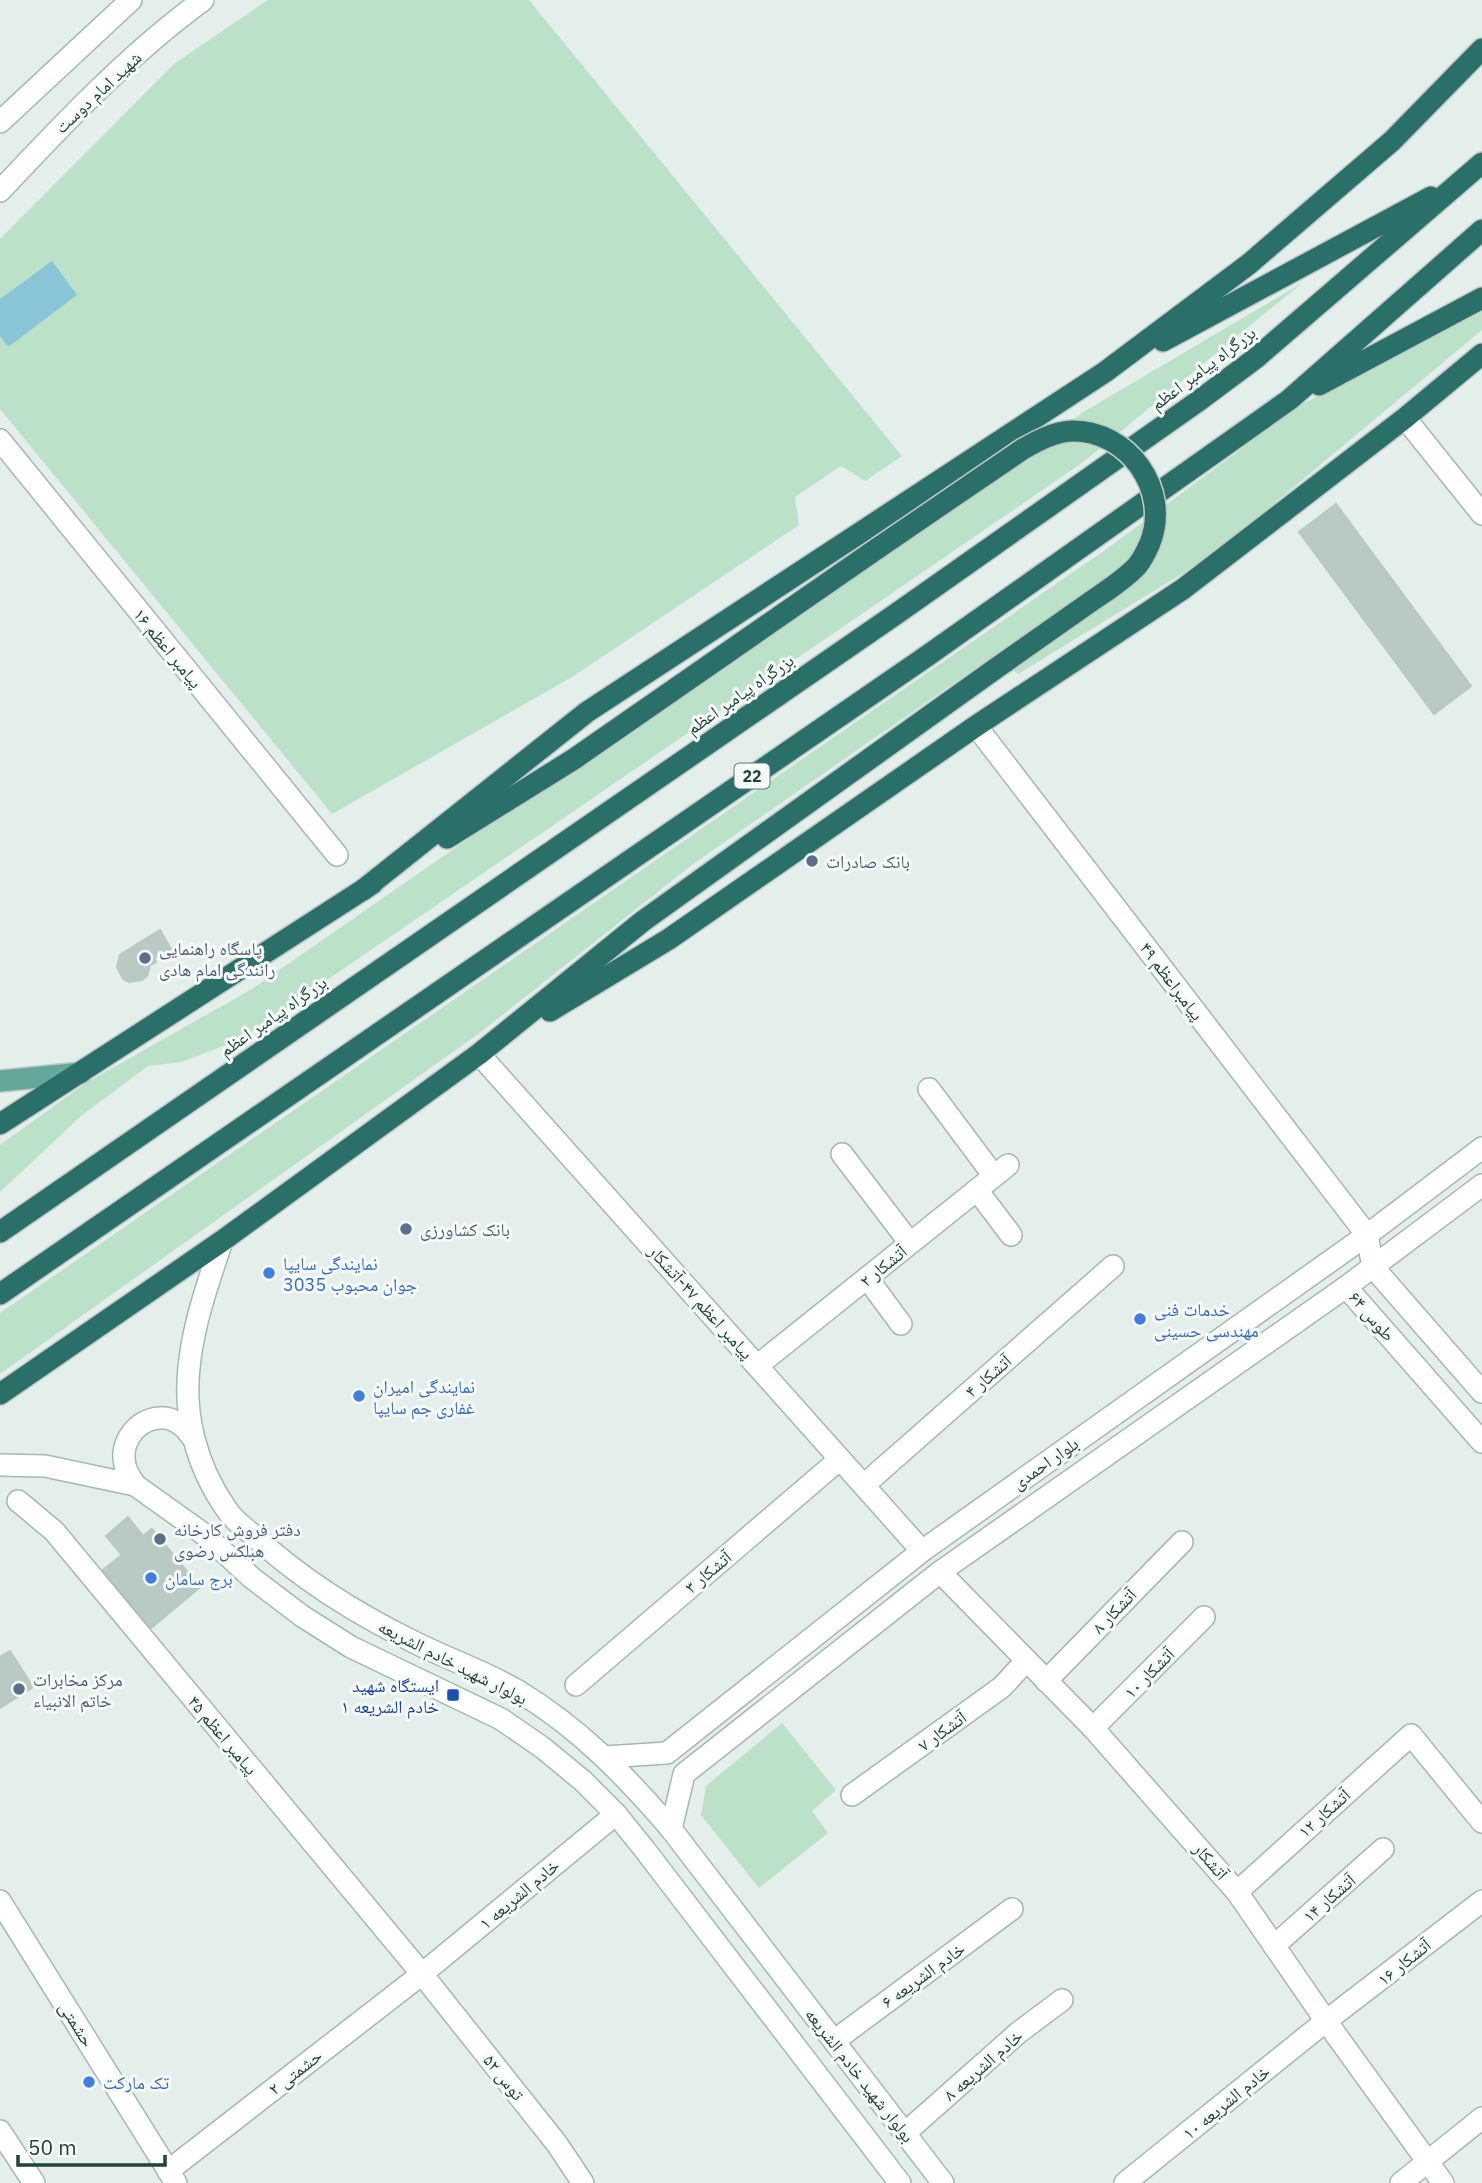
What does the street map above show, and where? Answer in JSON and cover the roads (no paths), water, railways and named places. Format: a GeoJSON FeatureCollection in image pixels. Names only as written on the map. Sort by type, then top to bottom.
{"type":"FeatureCollection","features":[{"type":"Feature","properties":{"kind":"highway"},"geometry":{"type":"LineString","coordinates":[[362,890],[587,712],[1105,372],[1249,264],[1392,141],[1482,49]]}},
{"type":"Feature","properties":{"kind":"highway"},"geometry":{"type":"LineString","coordinates":[[1105,372],[1476,169]]}},
{"type":"Feature","properties":{"kind":"highway","name":"بزرگراه پیامبر اعظم"},"geometry":{"type":"LineString","coordinates":[[0,1232],[907,606],[1197,402],[1256,358],[1476,169]]}},
{"type":"Feature","properties":{"kind":"highway","name":"22"},"geometry":{"type":"LineString","coordinates":[[0,1294],[927,656],[1289,400],[1482,230]]}},
{"type":"Feature","properties":{"kind":"highway"},"geometry":{"type":"LineString","coordinates":[[1289,400],[1482,298]]}},
{"type":"Feature","properties":{"kind":"highway"},"geometry":{"type":"LineString","coordinates":[[479,1054],[669,939],[976,726],[1183,589],[1405,418],[1482,354]]}},
{"type":"Feature","properties":{"kind":"highway"},"geometry":{"type":"LineString","coordinates":[[0,1124],[362,890],[574,759],[878,548],[1046,436],[1072,431],[1098,435],[1122,447],[1141,466],[1152,490],[1156,516],[1150,542],[1137,565],[1117,583],[643,921],[479,1054],[222,1241],[0,1394]]}},
{"type":"Feature","properties":{"kind":"main road"},"geometry":{"type":"LineString","coordinates":[[0,1081],[81,1073]]}},
{"type":"Feature","properties":{"kind":"street"},"geometry":{"type":"LineString","coordinates":[[0,122],[131,0]]}},
{"type":"Feature","properties":{"kind":"street","name":"شهید امام دوست"},"geometry":{"type":"LineString","coordinates":[[0,191],[66,121],[172,23],[202,0]]}},
{"type":"Feature","properties":{"kind":"street"},"geometry":{"type":"LineString","coordinates":[[1405,418],[1482,514]]}},
{"type":"Feature","properties":{"kind":"street","name":"پیامبر اعظم ۱۶"},"geometry":{"type":"LineString","coordinates":[[0,440],[337,855]]}},
{"type":"Feature","properties":{"kind":"street","name":"پیامبراعظم ۴۹"},"geometry":{"type":"LineString","coordinates":[[976,726],[1367,1235]]}},
{"type":"Feature","properties":{"kind":"street","name":"پیامبر اعظم ۴۷-آتشکار"},"geometry":{"type":"LineString","coordinates":[[479,1054],[922,1551]]}},
{"type":"Feature","properties":{"kind":"street","name":"آتشکار ۲"},"geometry":{"type":"LineString","coordinates":[[757,1366],[1001,1171],[929,1090]]}},
{"type":"Feature","properties":{"kind":"street","name":"بلوار احمدی"},"geometry":{"type":"LineString","coordinates":[[667,1753],[922,1551],[1367,1235],[1482,1148]]}},
{"type":"Feature","properties":{"kind":"street"},"geometry":{"type":"LineString","coordinates":[[842,1154],[910,1243]]}},
{"type":"Feature","properties":{"kind":"street","name":"بلوار احمدی"},"geometry":{"type":"LineString","coordinates":[[684,1774],[940,1572],[1346,1287],[1482,1185]]}},
{"type":"Feature","properties":{"kind":"street"},"geometry":{"type":"LineString","coordinates":[[977,1190],[1011,1235]]}},
{"type":"Feature","properties":{"kind":"street","name":"طوس ۶۴"},"geometry":{"type":"LineString","coordinates":[[1367,1235],[1373,1267],[1482,1392]]}},
{"type":"Feature","properties":{"kind":"street","name":"طوس ۶۴"},"geometry":{"type":"LineString","coordinates":[[1367,1235],[1346,1287],[1482,1442]]}},
{"type":"Feature","properties":{"kind":"street","name":"بولوار شهید خادم الشریعه"},"geometry":{"type":"LineString","coordinates":[[222,1241],[200,1308],[190,1361],[188,1400],[199,1463],[228,1512],[272,1553],[320,1589],[367,1618],[517,1691],[563,1722],[605,1757],[640,1792],[671,1829],[943,2183]]}},
{"type":"Feature","properties":{"kind":"street","name":"آتشکار ۴"},"geometry":{"type":"LineString","coordinates":[[864,1485],[1113,1266]]}},
{"type":"Feature","properties":{"kind":"street"},"geometry":{"type":"LineString","coordinates":[[867,1278],[901,1324]]}},
{"type":"Feature","properties":{"kind":"street"},"geometry":{"type":"LineString","coordinates":[[135,1485],[125,1465],[124,1447],[131,1431],[146,1420],[164,1418],[181,1424],[193,1438]]}},
{"type":"Feature","properties":{"kind":"street","name":"آتشکار ۳"},"geometry":{"type":"LineString","coordinates":[[576,1685],[840,1459]]}},
{"type":"Feature","properties":{"kind":"street","name":"بولوار شهید خادم الشریعه"},"geometry":{"type":"LineString","coordinates":[[0,1465],[45,1466],[135,1485],[205,1535],[252,1578],[302,1616],[351,1647],[501,1719],[553,1756],[616,1814],[900,2183]]}},
{"type":"Feature","properties":{"kind":"street","name":"پیامبر اعظم ۴۵"},"geometry":{"type":"LineString","coordinates":[[18,1501],[54,1531],[422,1974]]}},
{"type":"Feature","properties":{"kind":"street","name":"آتشکار ۸"},"geometry":{"type":"LineString","coordinates":[[1046,1681],[1182,1542]]}},
{"type":"Feature","properties":{"kind":"street","name":"آتشکار"},"geometry":{"type":"LineString","coordinates":[[940,1572],[1093,1728],[1237,1892],[1443,2183]]}},
{"type":"Feature","properties":{"kind":"street","name":"آتشکار ۱۰"},"geometry":{"type":"LineString","coordinates":[[1093,1728],[1204,1617]]}},
{"type":"Feature","properties":{"kind":"street","name":"آتشکار ۷"},"geometry":{"type":"LineString","coordinates":[[852,1795],[1002,1687],[1026,1661]]}},
{"type":"Feature","properties":{"kind":"street","name":"آتشکار ۱۲"},"geometry":{"type":"LineString","coordinates":[[1237,1892],[1411,1735],[1482,1822]]}},
{"type":"Feature","properties":{"kind":"street"},"geometry":{"type":"LineString","coordinates":[[605,1757],[667,1753],[674,1768],[684,1774],[671,1829]]}},
{"type":"Feature","properties":{"kind":"street","name":"خادم الشریعه ۱"},"geometry":{"type":"LineString","coordinates":[[422,1974],[616,1814]]}},
{"type":"Feature","properties":{"kind":"street","name":"آتشکار ۱۴"},"geometry":{"type":"LineString","coordinates":[[1274,1946],[1383,1849]]}},
{"type":"Feature","properties":{"kind":"street","name":"حشمتی"},"geometry":{"type":"LineString","coordinates":[[0,1901],[172,2177]]}},
{"type":"Feature","properties":{"kind":"street","name":"آتشکار ۱۶"},"geometry":{"type":"LineString","coordinates":[[1326,2021],[1482,1901]]}},
{"type":"Feature","properties":{"kind":"street","name":"خادم الشریعه ۶"},"geometry":{"type":"LineString","coordinates":[[834,2041],[1012,1909]]}},
{"type":"Feature","properties":{"kind":"street","name":"حشمتی ۲"},"geometry":{"type":"LineString","coordinates":[[172,2177],[422,1974]]}},
{"type":"Feature","properties":{"kind":"street","name":"توس ۵۲"},"geometry":{"type":"LineString","coordinates":[[422,1974],[557,2144],[583,2183]]}},
{"type":"Feature","properties":{"kind":"street","name":"خادم الشریعه ۸"},"geometry":{"type":"LineString","coordinates":[[905,2133],[1018,2033],[1062,2000]]}},
{"type":"Feature","properties":{"kind":"street","name":"خادم الشریعه ۱۰"},"geometry":{"type":"LineString","coordinates":[[1125,2183],[1326,2021]]}},
{"type":"Feature","properties":{"kind":"street"},"geometry":{"type":"LineString","coordinates":[[1401,2183],[1482,2118]]}},
{"type":"Feature","properties":{"kind":"street"},"geometry":{"type":"LineString","coordinates":[[0,2131],[34,2183]]}},
{"type":"Feature","properties":{"kind":"water"},"geometry":{"type":"Polygon","coordinates":[[[52,261],[77,295],[8,347],[0,336],[0,299],[52,261]]]}},
{"type":"Feature","properties":{"kind":"place","name":"بانک صادرات"},"geometry":{"type":"Point","coordinates":[812,861]}},
{"type":"Feature","properties":{"kind":"place","name":"پاسگاه راهنمایی رانندگی امام هادی"},"geometry":{"type":"Point","coordinates":[145,958]}},
{"type":"Feature","properties":{"kind":"place","name":"بانک کشاورزی"},"geometry":{"type":"Point","coordinates":[406,1229]}},
{"type":"Feature","properties":{"kind":"place","name":"نمایندگی سایپا جوان محبوب 3035"},"geometry":{"type":"Point","coordinates":[269,1273]}},
{"type":"Feature","properties":{"kind":"place","name":"خدمات فنی مهندسی حسینی"},"geometry":{"type":"Point","coordinates":[1140,1319]}},
{"type":"Feature","properties":{"kind":"place","name":"نمایندگی امیران غفاری جم سایپا"},"geometry":{"type":"Point","coordinates":[359,1396]}},
{"type":"Feature","properties":{"kind":"place","name":"دفتر فروش کارخانه هبلکس رضوی"},"geometry":{"type":"Point","coordinates":[160,1539]}},
{"type":"Feature","properties":{"kind":"place","name":"برج سامان"},"geometry":{"type":"Point","coordinates":[151,1578]}},
{"type":"Feature","properties":{"kind":"place","name":"مرکز مخابرات خاتم الانبیاء"},"geometry":{"type":"Point","coordinates":[19,1689]}},
{"type":"Feature","properties":{"kind":"place","name":"ایستگاه شهید خادم الشریعه ۱"},"geometry":{"type":"Point","coordinates":[453,1695]}},
{"type":"Feature","properties":{"kind":"place","name":"تک مارکت"},"geometry":{"type":"Point","coordinates":[89,2082]}}]}
